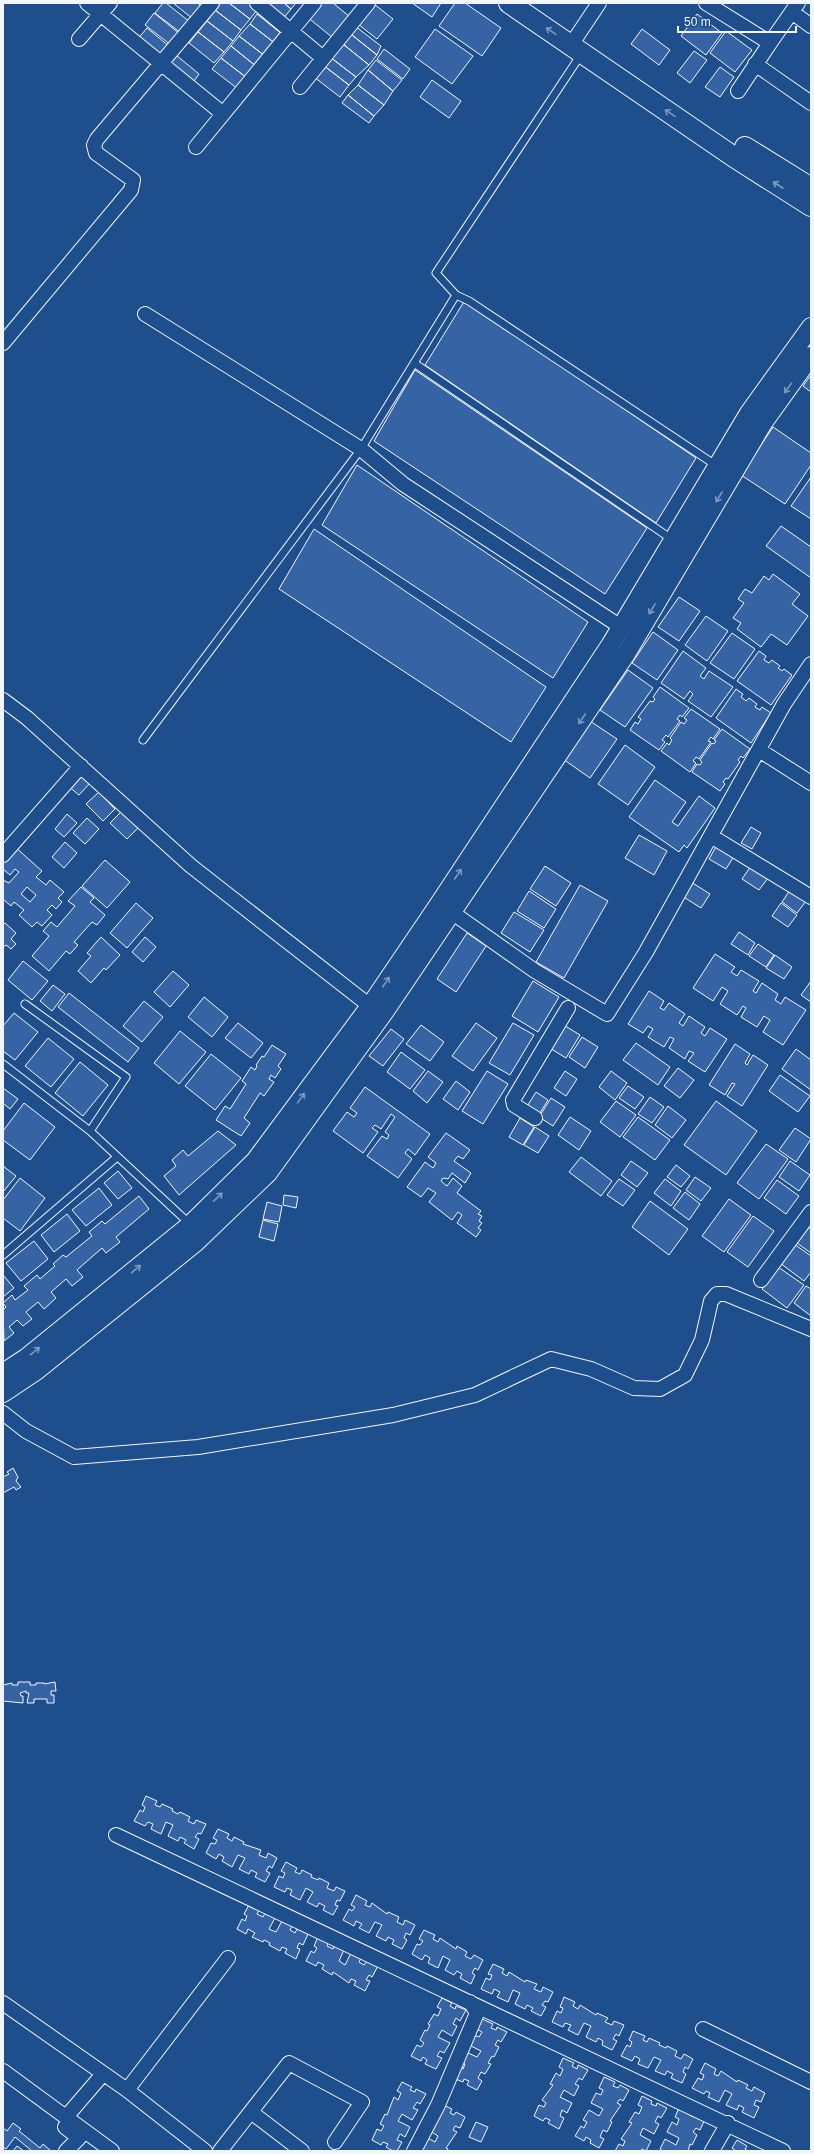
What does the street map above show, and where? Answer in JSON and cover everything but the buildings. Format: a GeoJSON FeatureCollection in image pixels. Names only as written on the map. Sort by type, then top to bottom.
{"type":"FeatureCollection","features":[{"type":"Feature","properties":{"kind":"main road"},"geometry":{"type":"LineString","coordinates":[[509,3],[811,188]]}},
{"type":"Feature","properties":{"kind":"main road"},"geometry":{"type":"LineString","coordinates":[[534,3],[577,44],[811,206]]}},
{"type":"Feature","properties":{"kind":"street"},"geometry":{"type":"LineString","coordinates":[[87,3],[222,113]]}},
{"type":"Feature","properties":{"kind":"street"},"geometry":{"type":"LineString","coordinates":[[79,39],[110,3]]}},
{"type":"Feature","properties":{"kind":"street"},"geometry":{"type":"LineString","coordinates":[[3,343],[131,190],[133,180],[96,153],[94,145],[97,139],[212,3]]}},
{"type":"Feature","properties":{"kind":"street"},"geometry":{"type":"LineString","coordinates":[[257,3],[323,58]]}},
{"type":"Feature","properties":{"kind":"street"},"geometry":{"type":"LineString","coordinates":[[196,147],[222,113],[314,3]]}},
{"type":"Feature","properties":{"kind":"street"},"geometry":{"type":"LineString","coordinates":[[300,87],[368,3]]}},
{"type":"Feature","properties":{"kind":"street"},"geometry":{"type":"LineString","coordinates":[[577,44],[600,3]]}},
{"type":"Feature","properties":{"kind":"street"},"geometry":{"type":"LineString","coordinates":[[706,3],[770,43]]}},
{"type":"Feature","properties":{"kind":"street"},"geometry":{"type":"LineString","coordinates":[[738,91],[795,7],[811,26]]}},
{"type":"Feature","properties":{"kind":"street"},"geometry":{"type":"LineString","coordinates":[[755,64],[811,102]]}},
{"type":"Feature","properties":{"kind":"street"},"geometry":{"type":"LineString","coordinates":[[145,314],[361,449],[403,484],[621,627]]}},
{"type":"Feature","properties":{"kind":"street"},"geometry":{"type":"LineString","coordinates":[[3,1373],[26,1358],[196,1231],[268,1173],[384,1011],[445,908],[621,627],[749,414],[811,327]]}},
{"type":"Feature","properties":{"kind":"street"},"geometry":{"type":"LineString","coordinates":[[3,1393],[36,1372],[196,1231],[255,1161],[445,908],[626,654],[763,423],[811,356]]}},
{"type":"Feature","properties":{"kind":"street"},"geometry":{"type":"LineString","coordinates":[[445,908],[535,971],[572,1001],[607,1014],[646,952],[784,704],[811,664]]}},
{"type":"Feature","properties":{"kind":"street"},"geometry":{"type":"LineString","coordinates":[[3,700],[27,718],[191,866],[370,1006]]}},
{"type":"Feature","properties":{"kind":"street"},"geometry":{"type":"LineString","coordinates":[[759,750],[811,783]]}},
{"type":"Feature","properties":{"kind":"street"},"geometry":{"type":"LineString","coordinates":[[3,855],[81,766]]}},
{"type":"Feature","properties":{"kind":"street"},"geometry":{"type":"LineString","coordinates":[[711,836],[811,897]]}},
{"type":"Feature","properties":{"kind":"street"},"geometry":{"type":"LineString","coordinates":[[535,1118],[514,1105],[513,1100],[572,1001]]}},
{"type":"Feature","properties":{"kind":"street"},"geometry":{"type":"LineString","coordinates":[[761,1280],[810,1216]]}},
{"type":"Feature","properties":{"kind":"street"},"geometry":{"type":"LineString","coordinates":[[3,1413],[26,1431],[74,1457],[198,1447],[408,1412],[475,1395],[551,1359],[591,1369],[634,1388],[660,1389],[685,1375],[702,1340],[711,1301],[718,1294],[726,1294],[811,1329]]}},
{"type":"Feature","properties":{"kind":"street"},"geometry":{"type":"LineString","coordinates":[[116,1835],[728,2124],[775,2149]]}},
{"type":"Feature","properties":{"kind":"street"},"geometry":{"type":"LineString","coordinates":[[127,2090],[228,1958]]}},
{"type":"Feature","properties":{"kind":"street"},"geometry":{"type":"LineString","coordinates":[[414,2151],[438,2105],[477,2013],[470,2002]]}},
{"type":"Feature","properties":{"kind":"street"},"geometry":{"type":"LineString","coordinates":[[3,2003],[127,2090],[205,2151]]}},
{"type":"Feature","properties":{"kind":"street"},"geometry":{"type":"LineString","coordinates":[[703,2029],[811,2082]]}},
{"type":"Feature","properties":{"kind":"street"},"geometry":{"type":"LineString","coordinates":[[220,2151],[290,2063],[362,2102],[335,2142]]}},
{"type":"Feature","properties":{"kind":"street"},"geometry":{"type":"LineString","coordinates":[[3,2071],[112,2151]]}},
{"type":"Feature","properties":{"kind":"street"},"geometry":{"type":"LineString","coordinates":[[66,2117],[103,2074]]}},
{"type":"Feature","properties":{"kind":"street"},"geometry":{"type":"LineString","coordinates":[[3,2081],[79,2138],[66,2151]]}},
{"type":"Feature","properties":{"kind":"street"},"geometry":{"type":"LineString","coordinates":[[251,2112],[302,2151]]}},
{"type":"Feature","properties":{"kind":"street"},"geometry":{"type":"LineString","coordinates":[[712,2151],[728,2124]]}},
{"type":"Feature","properties":{"kind":"lane"},"geometry":{"type":"LineString","coordinates":[[577,44],[436,273],[456,295],[469,301],[717,466]]}},
{"type":"Feature","properties":{"kind":"lane"},"geometry":{"type":"LineString","coordinates":[[143,740],[361,449],[456,295]]}},
{"type":"Feature","properties":{"kind":"lane"},"geometry":{"type":"LineString","coordinates":[[414,363],[673,540]]}},
{"type":"Feature","properties":{"kind":"lane"},"geometry":{"type":"LineString","coordinates":[[25,1004],[126,1077],[90,1131]]}},
{"type":"Feature","properties":{"kind":"lane"},"geometry":{"type":"LineString","coordinates":[[3,1064],[90,1131],[196,1231]]}},
{"type":"Feature","properties":{"kind":"lane"},"geometry":{"type":"LineString","coordinates":[[3,1255],[117,1157]]}}]}
